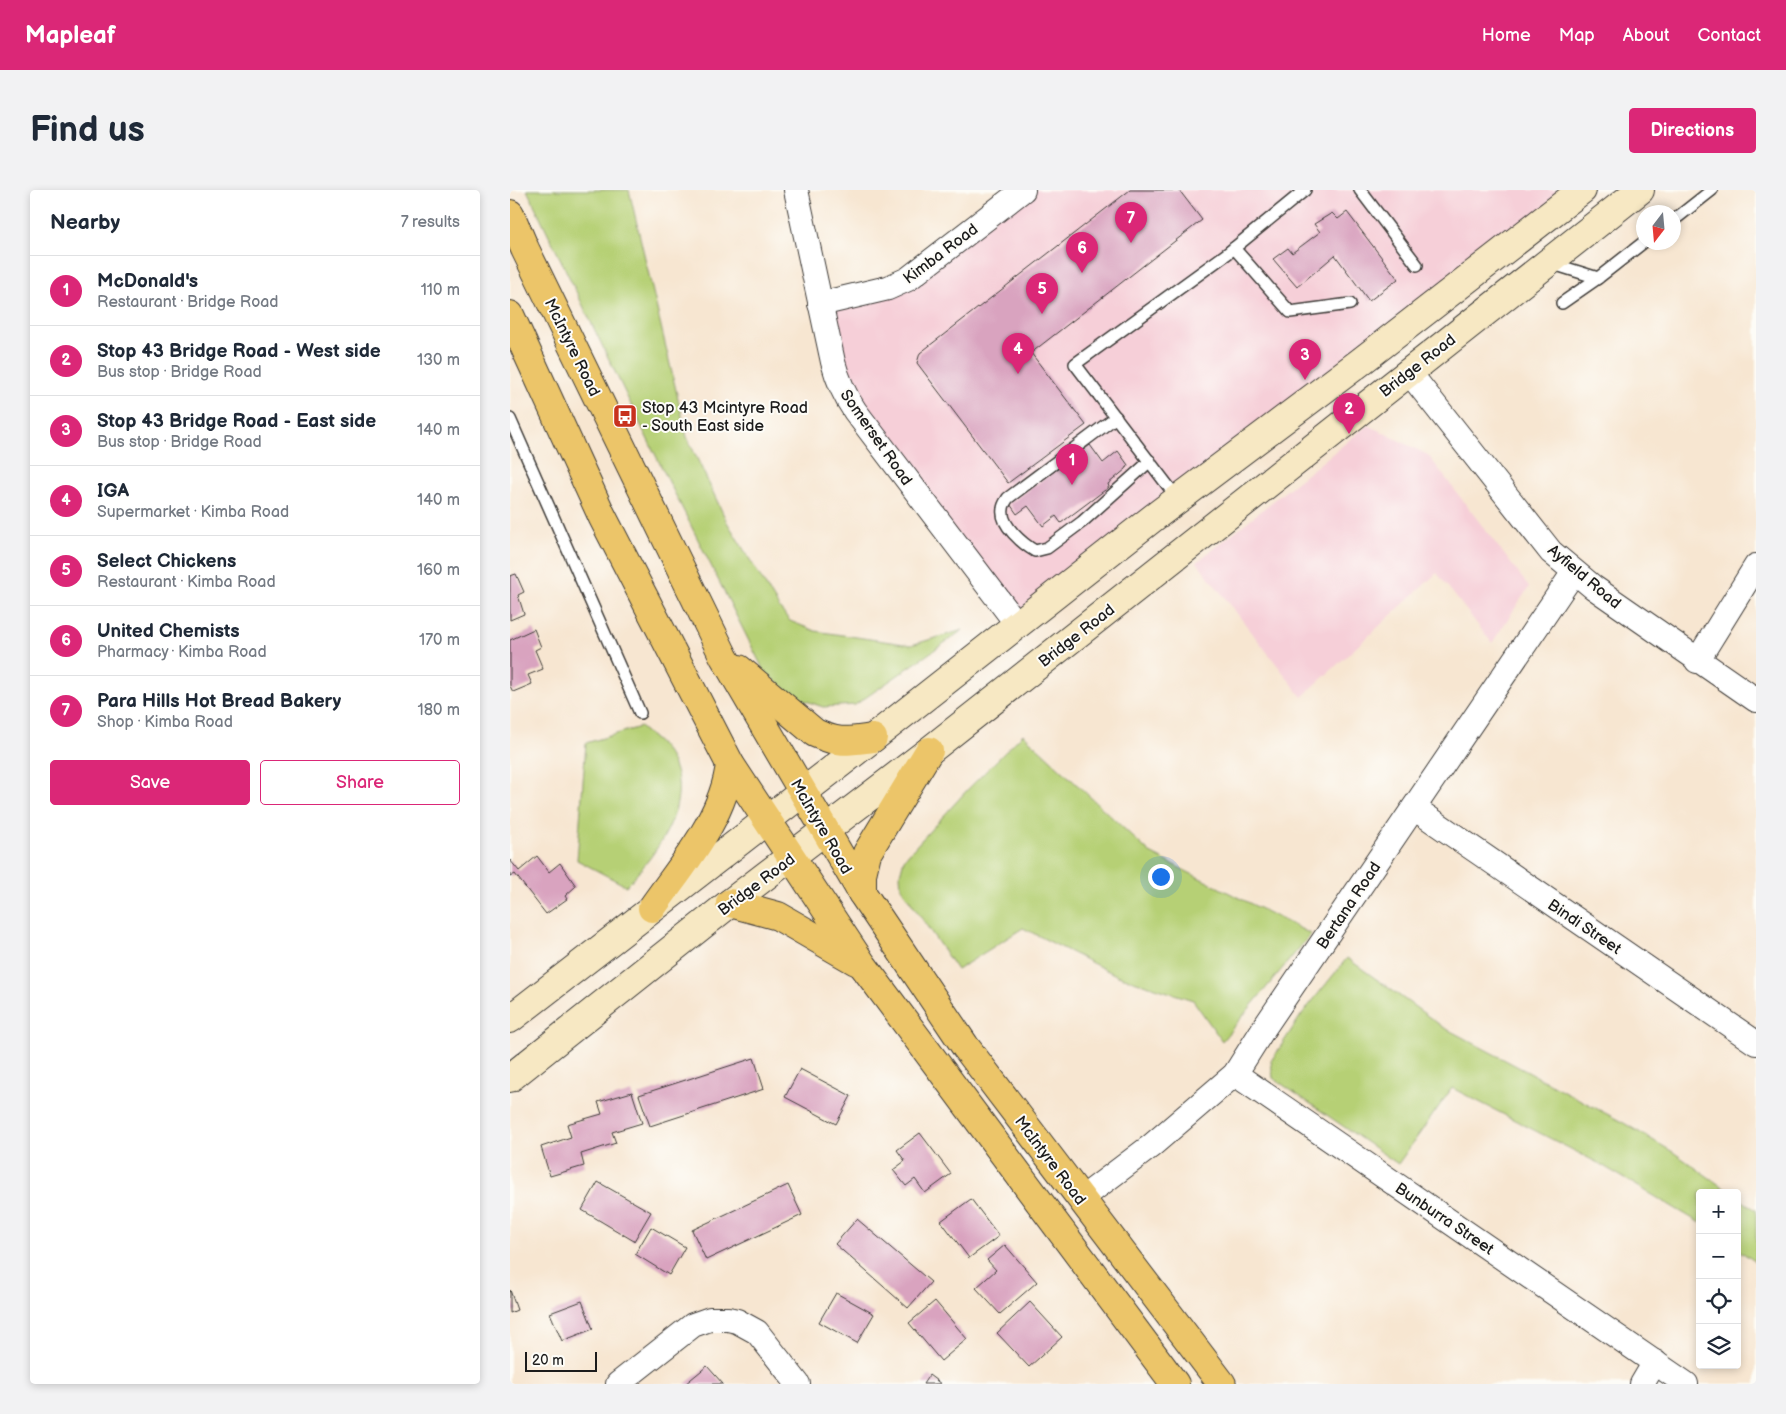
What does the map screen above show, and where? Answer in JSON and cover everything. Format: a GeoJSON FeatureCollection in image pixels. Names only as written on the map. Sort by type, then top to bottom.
{"type":"FeatureCollection","features":[{"type":"Feature","properties":{"kind":"main road"},"geometry":{"type":"LineString","coordinates":[[510,1019],[874,738],[1016,624],[1582,190]]}},
{"type":"Feature","properties":{"kind":"main road","name":"Bridge Road"},"geometry":{"type":"LineString","coordinates":[[510,1078],[730,903],[826,831],[1640,190]]}},
{"type":"Feature","properties":{"kind":"main road","name":"McIntyre Road"},"geometry":{"type":"LineString","coordinates":[[510,214],[525,249],[724,657],[862,893],[965,1046],[1222,1384]]}},
{"type":"Feature","properties":{"kind":"main road"},"geometry":{"type":"LineString","coordinates":[[510,315],[602,516],[730,764],[862,964],[1175,1384]]}},
{"type":"Feature","properties":{"kind":"main road"},"geometry":{"type":"LineString","coordinates":[[1385,342],[1408,372]]}},
{"type":"Feature","properties":{"kind":"main road"},"geometry":{"type":"LineString","coordinates":[[1178,499],[1240,504]]}},
{"type":"Feature","properties":{"kind":"main road"},"geometry":{"type":"LineString","coordinates":[[724,657],[815,733],[842,742],[874,738]]}},
{"type":"Feature","properties":{"kind":"main road"},"geometry":{"type":"LineString","coordinates":[[862,893],[862,874],[867,853],[928,751]]}},
{"type":"Feature","properties":{"kind":"main road"},"geometry":{"type":"LineString","coordinates":[[652,908],[716,813],[728,778],[730,764]]}},
{"type":"Feature","properties":{"kind":"main road"},"geometry":{"type":"LineString","coordinates":[[730,903],[778,916],[862,964]]}},
{"type":"Feature","properties":{"kind":"street","name":"Somerset Road"},"geometry":{"type":"LineString","coordinates":[[796,190],[837,380],[844,395],[854,411],[1016,624]]}},
{"type":"Feature","properties":{"kind":"street","name":"Kimba Road"},"geometry":{"type":"LineString","coordinates":[[820,304],[888,288],[908,279],[1023,190]]}},
{"type":"Feature","properties":{"kind":"street","name":"Ayfield Road"},"geometry":{"type":"LineString","coordinates":[[1408,372],[1551,552],[1593,587],[1756,700]]}},
{"type":"Feature","properties":{"kind":"street"},"geometry":{"type":"LineString","coordinates":[[1697,660],[1756,566]]}},
{"type":"Feature","properties":{"kind":"street","name":"Bertana Road"},"geometry":{"type":"LineString","coordinates":[[1081,1199],[1151,1146],[1235,1074],[1264,1028],[1574,572]]}},
{"type":"Feature","properties":{"kind":"street","name":"Bindi Street"},"geometry":{"type":"LineString","coordinates":[[1414,808],[1756,1043]]}},
{"type":"Feature","properties":{"kind":"street","name":"Bunburra Street"},"geometry":{"type":"LineString","coordinates":[[1235,1074],[1686,1384]]}},
{"type":"Feature","properties":{"kind":"street"},"geometry":{"type":"LineString","coordinates":[[618,1384],[693,1325],[710,1319],[737,1321],[757,1332],[798,1384]]}},
{"type":"Feature","properties":{"kind":"street"},"geometry":{"type":"LineString","coordinates":[[1642,1384],[1655,1362]]}},
{"type":"Feature","properties":{"kind":"lane"},"geometry":{"type":"LineString","coordinates":[[1178,499],[1075,364],[1234,248],[1305,190]]}},
{"type":"Feature","properties":{"kind":"lane"},"geometry":{"type":"LineString","coordinates":[[1360,190],[1418,265]]}},
{"type":"Feature","properties":{"kind":"lane"},"geometry":{"type":"LineString","coordinates":[[1681,214],[1712,190]]}},
{"type":"Feature","properties":{"kind":"lane"},"geometry":{"type":"LineString","coordinates":[[1234,248],[1290,312],[1350,304]]}},
{"type":"Feature","properties":{"kind":"lane"},"geometry":{"type":"LineString","coordinates":[[1562,303],[1636,248]]}},
{"type":"Feature","properties":{"kind":"lane"},"geometry":{"type":"LineString","coordinates":[[1547,262],[1598,278]]}},
{"type":"Feature","properties":{"kind":"lane"},"geometry":{"type":"LineString","coordinates":[[1116,417],[1008,498],[1002,509],[1004,520],[1012,532],[1023,544],[1035,551],[1047,548],[1082,522],[1150,461]]}},
{"type":"Feature","properties":{"kind":"lane"},"geometry":{"type":"LineString","coordinates":[[510,419],[640,712]]}},
{"type":"Feature","properties":{"kind":"shaded area"},"geometry":{"type":"Polygon","coordinates":[[[1023,190],[1582,190],[1017,624],[855,411],[820,304],[888,288],[1023,190]]]}},
{"type":"Feature","properties":{"kind":"shaded area"},"geometry":{"type":"Polygon","coordinates":[[[1368,425],[1428,455],[1529,587],[1492,643],[1437,573],[1302,697],[1197,562],[1368,425]]]}},
{"type":"Feature","properties":{"kind":"green space"},"geometry":{"type":"Polygon","coordinates":[[[527,190],[629,190],[687,437],[727,522],[780,609],[790,621],[815,631],[911,645],[963,630],[855,705],[823,707],[792,696],[764,671],[647,438],[527,190]]]}},
{"type":"Feature","properties":{"kind":"green space"},"geometry":{"type":"Polygon","coordinates":[[[640,727],[670,757],[677,774],[678,792],[669,827],[649,859],[626,886],[577,860],[586,743],[640,727]]]}},
{"type":"Feature","properties":{"kind":"green space"},"geometry":{"type":"Polygon","coordinates":[[[1023,734],[1150,853],[1311,934],[1222,1041],[1193,1000],[1118,976],[1023,928],[957,970],[901,888],[900,874],[904,859],[969,788],[1023,734]]]}},
{"type":"Feature","properties":{"kind":"green space"},"geometry":{"type":"Polygon","coordinates":[[[1347,958],[1443,1027],[1622,1122],[1673,1152],[1725,1189],[1696,1189],[1696,1221],[1600,1164],[1452,1088],[1398,1164],[1273,1078],[1271,1061],[1302,1014],[1347,958]]]}},
{"type":"Feature","properties":{"kind":"green space"},"geometry":{"type":"Polygon","coordinates":[[[1741,1200],[1756,1210],[1756,1262],[1741,1252],[1741,1200]]]}},
{"type":"Feature","properties":{"kind":"building"},"geometry":{"type":"Polygon","coordinates":[[[1130,190],[1179,190],[1202,220],[1031,353],[1086,425],[1008,483],[917,363],[920,353],[1130,190]]]}},
{"type":"Feature","properties":{"kind":"building"},"geometry":{"type":"Polygon","coordinates":[[[1347,212],[1398,279],[1369,301],[1335,255],[1297,287],[1273,259],[1288,248],[1292,253],[1320,232],[1314,224],[1332,213],[1338,219],[1347,212]]]}},
{"type":"Feature","properties":{"kind":"building"},"geometry":{"type":"Polygon","coordinates":[[[1090,445],[1103,463],[1118,451],[1128,465],[1126,469],[1108,484],[1109,487],[1061,523],[1056,516],[1043,526],[1028,506],[1017,514],[1010,504],[1090,445]]]}},
{"type":"Feature","properties":{"kind":"building"},"geometry":{"type":"Polygon","coordinates":[[[516,574],[524,592],[518,595],[524,614],[510,620],[510,576],[516,574]]]}},
{"type":"Feature","properties":{"kind":"building"},"geometry":{"type":"Polygon","coordinates":[[[534,629],[541,647],[535,650],[543,669],[528,675],[532,684],[513,692],[510,686],[510,640],[534,629]]]}},
{"type":"Feature","properties":{"kind":"building"},"geometry":{"type":"Polygon","coordinates":[[[537,856],[549,872],[560,863],[576,886],[565,896],[567,899],[546,914],[515,874],[510,877],[510,860],[519,871],[537,856]]]}},
{"type":"Feature","properties":{"kind":"building"},"geometry":{"type":"Polygon","coordinates":[[[754,1058],[764,1089],[650,1126],[639,1095],[754,1058]]]}},
{"type":"Feature","properties":{"kind":"building"},"geometry":{"type":"Polygon","coordinates":[[[800,1069],[851,1096],[836,1124],[785,1097],[800,1069]]]}},
{"type":"Feature","properties":{"kind":"building"},"geometry":{"type":"Polygon","coordinates":[[[632,1092],[642,1123],[612,1132],[616,1143],[581,1154],[584,1166],[550,1176],[541,1147],[571,1137],[567,1124],[602,1114],[598,1102],[632,1092]]]}},
{"type":"Feature","properties":{"kind":"building"},"geometry":{"type":"Polygon","coordinates":[[[920,1133],[951,1174],[925,1193],[915,1179],[906,1186],[893,1170],[905,1161],[897,1150],[920,1133]]]}},
{"type":"Feature","properties":{"kind":"building"},"geometry":{"type":"Polygon","coordinates":[[[598,1182],[651,1212],[634,1241],[582,1210],[598,1182]]]}},
{"type":"Feature","properties":{"kind":"building"},"geometry":{"type":"Polygon","coordinates":[[[788,1185],[802,1215],[706,1260],[692,1230],[788,1185]]]}},
{"type":"Feature","properties":{"kind":"building"},"geometry":{"type":"Polygon","coordinates":[[[971,1199],[999,1236],[969,1258],[941,1221],[971,1199]]]}},
{"type":"Feature","properties":{"kind":"building"},"geometry":{"type":"Polygon","coordinates":[[[857,1219],[931,1282],[908,1308],[835,1244],[857,1219]]]}},
{"type":"Feature","properties":{"kind":"building"},"geometry":{"type":"Polygon","coordinates":[[[651,1227],[685,1247],[669,1275],[635,1254],[651,1227]]]}},
{"type":"Feature","properties":{"kind":"building"},"geometry":{"type":"Polygon","coordinates":[[[1005,1245],[1037,1282],[1000,1314],[976,1288],[996,1270],[987,1260],[1005,1245]]]}},
{"type":"Feature","properties":{"kind":"building"},"geometry":{"type":"Polygon","coordinates":[[[510,1290],[517,1310],[510,1313],[510,1290]]]}},
{"type":"Feature","properties":{"kind":"building"},"geometry":{"type":"Polygon","coordinates":[[[836,1293],[874,1314],[857,1343],[819,1322],[836,1293]]]}},
{"type":"Feature","properties":{"kind":"building"},"geometry":{"type":"Polygon","coordinates":[[[582,1301],[593,1329],[562,1341],[550,1313],[582,1301]]]}},
{"type":"Feature","properties":{"kind":"building"},"geometry":{"type":"Polygon","coordinates":[[[935,1301],[967,1339],[941,1361],[909,1323],[935,1301]]]}},
{"type":"Feature","properties":{"kind":"building"},"geometry":{"type":"Polygon","coordinates":[[[1030,1302],[1062,1337],[1029,1367],[997,1333],[1030,1302]]]}},
{"type":"Feature","properties":{"kind":"building"},"geometry":{"type":"Polygon","coordinates":[[[707,1366],[723,1384],[685,1384],[707,1366]]]}},
{"type":"Feature","properties":{"kind":"building"},"geometry":{"type":"Polygon","coordinates":[[[929,1375],[941,1384],[923,1384],[929,1375]]]}},
{"type":"Feature","properties":{"kind":"place","name":"Para Hills Hot Bread Bakery"},"geometry":{"type":"Point","coordinates":[1131,243]}},
{"type":"Feature","properties":{"kind":"place","name":"United Chemists"},"geometry":{"type":"Point","coordinates":[1082,273]}},
{"type":"Feature","properties":{"kind":"place","name":"Select Chickens"},"geometry":{"type":"Point","coordinates":[1042,314]}},
{"type":"Feature","properties":{"kind":"place","name":"IGA"},"geometry":{"type":"Point","coordinates":[1018,374]}},
{"type":"Feature","properties":{"kind":"place","name":"Stop 43 Bridge Road - East side"},"geometry":{"type":"Point","coordinates":[1305,380]}},
{"type":"Feature","properties":{"kind":"place","name":"Stop 43 Mcintyre Road - South East side"},"geometry":{"type":"Point","coordinates":[625,416]}},
{"type":"Feature","properties":{"kind":"place","name":"Stop 43 Bridge Road - West side"},"geometry":{"type":"Point","coordinates":[1349,434]}},
{"type":"Feature","properties":{"kind":"place","name":"McDonald's"},"geometry":{"type":"Point","coordinates":[1072,485]}}]}
